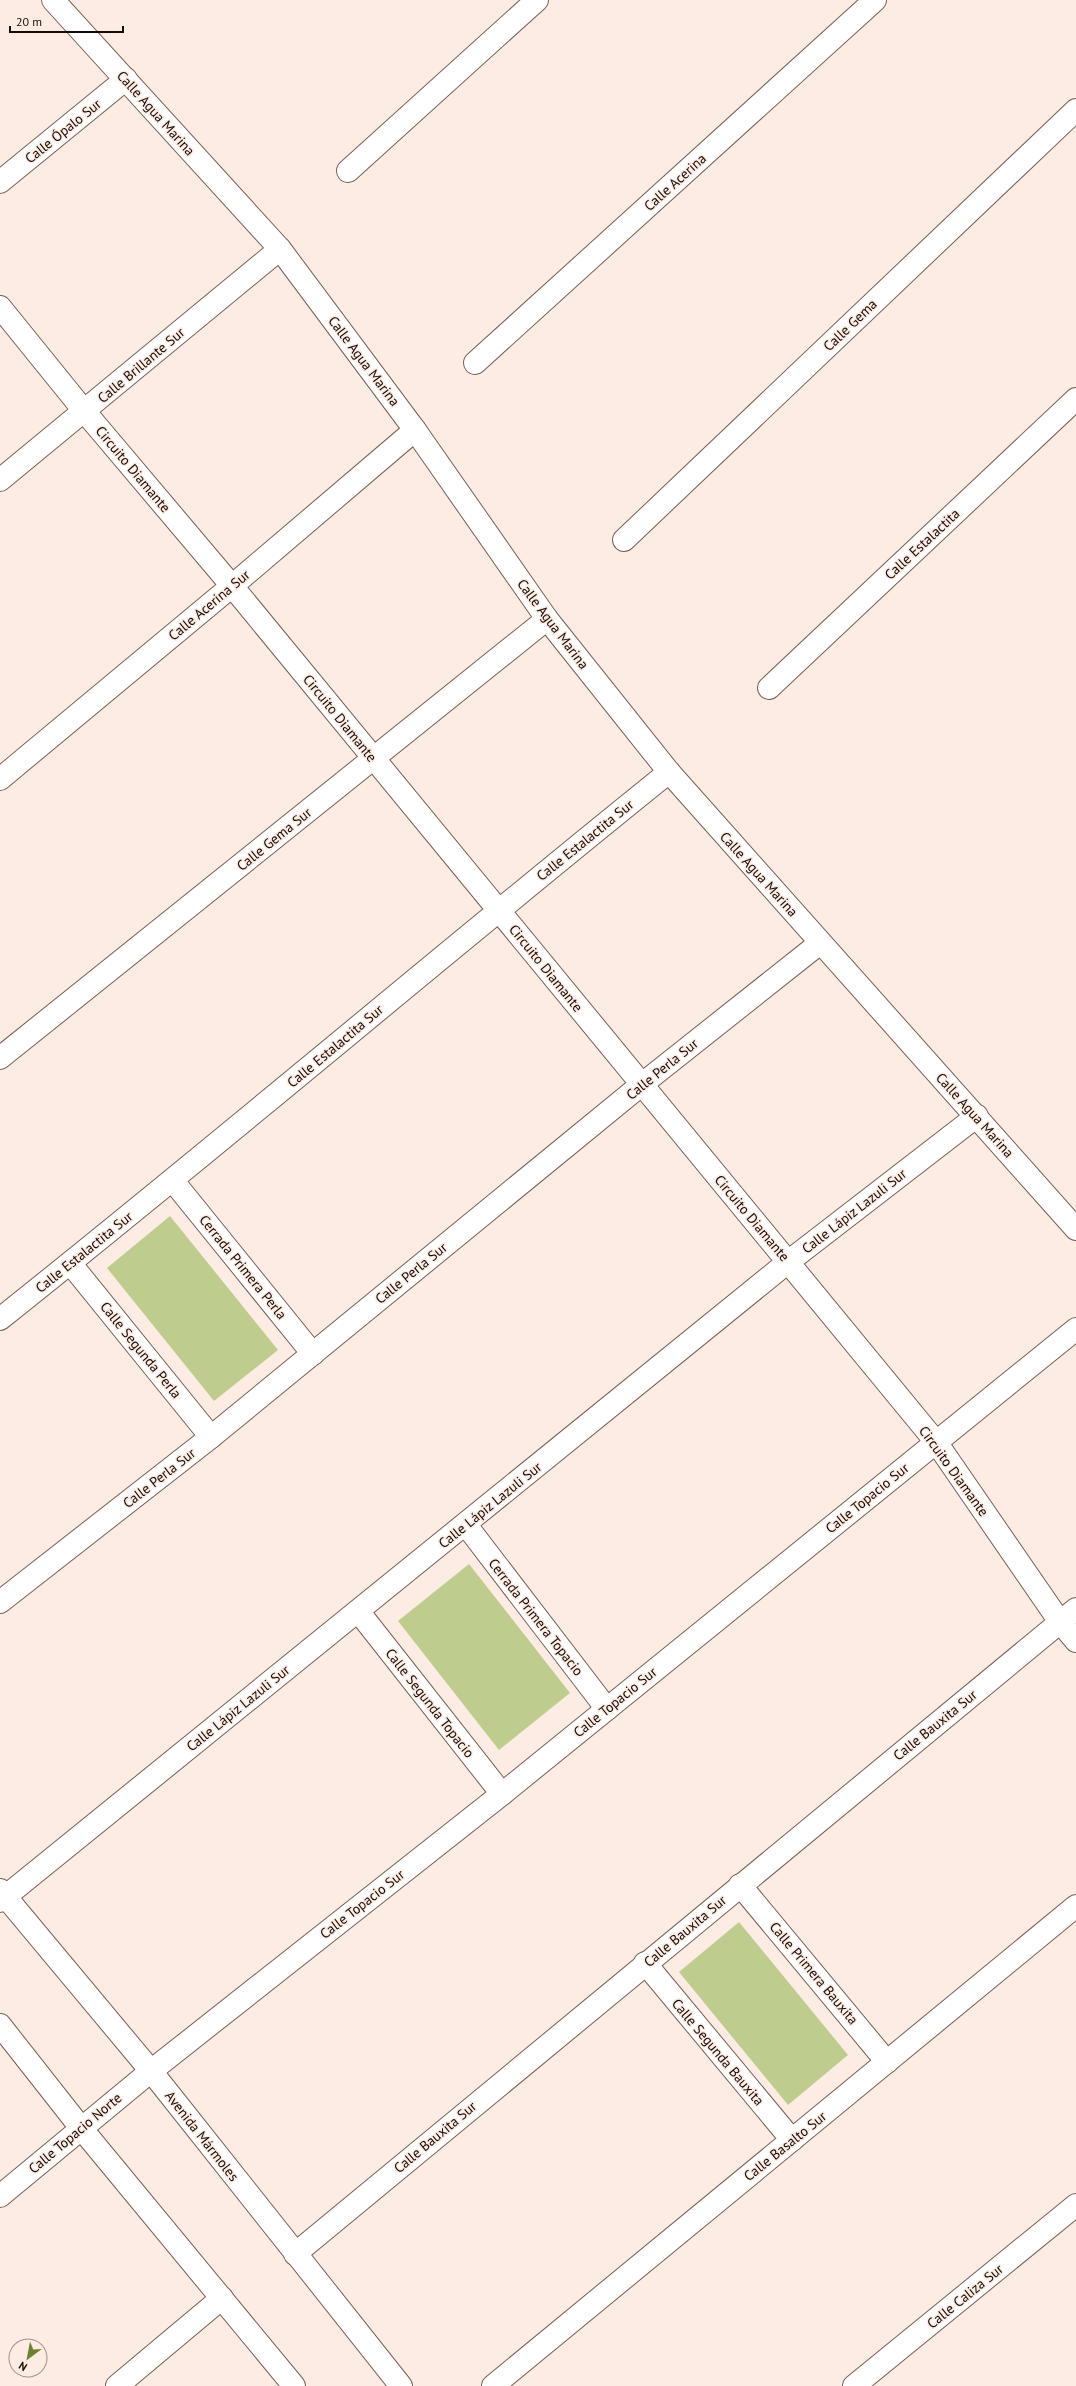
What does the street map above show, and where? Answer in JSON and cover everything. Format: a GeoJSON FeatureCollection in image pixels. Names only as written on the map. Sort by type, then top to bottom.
{"type":"FeatureCollection","features":[{"type":"Feature","properties":{"kind":"street","name":"Calle Agua Marina"},"geometry":{"type":"LineString","coordinates":[[53,0],[280,249],[415,430],[547,619],[669,772],[820,943],[977,1116],[1076,1229]]}},
{"type":"Feature","properties":{"kind":"street"},"geometry":{"type":"LineString","coordinates":[[348,171],[537,0]]}},
{"type":"Feature","properties":{"kind":"street","name":"Calle Acerina"},"geometry":{"type":"LineString","coordinates":[[475,363],[875,0]]}},
{"type":"Feature","properties":{"kind":"street","name":"Calle Ópalo Sur"},"geometry":{"type":"LineString","coordinates":[[0,182],[126,80]]}},
{"type":"Feature","properties":{"kind":"street","name":"Calle Gema"},"geometry":{"type":"LineString","coordinates":[[624,540],[1076,110]]}},
{"type":"Feature","properties":{"kind":"street","name":"Calle Brillante Sur"},"geometry":{"type":"LineString","coordinates":[[0,480],[85,412],[280,249]]}},
{"type":"Feature","properties":{"kind":"street","name":"Circuito Diamante"},"geometry":{"type":"LineString","coordinates":[[0,307],[85,412],[232,586],[936,1442],[1068,1615],[1076,1641]]}},
{"type":"Feature","properties":{"kind":"street","name":"Calle Estalactita"},"geometry":{"type":"LineString","coordinates":[[769,688],[1076,399]]}},
{"type":"Feature","properties":{"kind":"street","name":"Calle Acerina Sur"},"geometry":{"type":"LineString","coordinates":[[0,779],[232,586],[415,430]]}},
{"type":"Feature","properties":{"kind":"street","name":"Calle Gema Sur"},"geometry":{"type":"LineString","coordinates":[[0,1058],[547,619]]}},
{"type":"Feature","properties":{"kind":"street","name":"Calle Estalactita Sur"},"geometry":{"type":"LineString","coordinates":[[0,1319],[173,1181],[498,910],[669,772]]}},
{"type":"Feature","properties":{"kind":"street","name":"Calle Perla Sur"},"geometry":{"type":"LineString","coordinates":[[0,1602],[211,1437],[641,1085],[820,943]]}},
{"type":"Feature","properties":{"kind":"street","name":"Calle Lápiz Lazuli Sur"},"geometry":{"type":"LineString","coordinates":[[2,1896],[466,1525],[788,1262],[977,1116]]}},
{"type":"Feature","properties":{"kind":"street","name":"Cerrada Primera Perla"},"geometry":{"type":"LineString","coordinates":[[173,1181],[313,1354]]}},
{"type":"Feature","properties":{"kind":"street","name":"Calle Segunda Perla"},"geometry":{"type":"LineString","coordinates":[[70,1263],[211,1437]]}},
{"type":"Feature","properties":{"kind":"street","name":"Calle Topacio Sur"},"geometry":{"type":"LineString","coordinates":[[151,2071],[502,1794],[1076,1329]]}},
{"type":"Feature","properties":{"kind":"street","name":"Cerrada Primera Topacio"},"geometry":{"type":"LineString","coordinates":[[466,1525],[607,1709]]}},
{"type":"Feature","properties":{"kind":"street","name":"Calle Segunda Topacio"},"geometry":{"type":"LineString","coordinates":[[358,1611],[502,1794]]}},
{"type":"Feature","properties":{"kind":"street","name":"Calle Bauxita Sur"},"geometry":{"type":"LineString","coordinates":[[295,2254],[645,1963],[1068,1615]]}},
{"type":"Feature","properties":{"kind":"street","name":"Calle Primera Bauxita"},"geometry":{"type":"LineString","coordinates":[[740,1885],[887,2062]]}},
{"type":"Feature","properties":{"kind":"street","name":"Avenida Mármoles"},"geometry":{"type":"LineString","coordinates":[[2,1896],[151,2071],[401,2386]]}},
{"type":"Feature","properties":{"kind":"street","name":"Calle Basalto Sur"},"geometry":{"type":"LineString","coordinates":[[493,2386],[1076,1906]]}},
{"type":"Feature","properties":{"kind":"street","name":"Calle Segunda Bauxita"},"geometry":{"type":"LineString","coordinates":[[645,1963],[792,2140]]}},
{"type":"Feature","properties":{"kind":"street"},"geometry":{"type":"LineString","coordinates":[[0,2025],[81,2128],[294,2386]]}},
{"type":"Feature","properties":{"kind":"street","name":"Calle Topacio Norte"},"geometry":{"type":"LineString","coordinates":[[0,2196],[151,2071]]}},
{"type":"Feature","properties":{"kind":"street","name":"Calle Caliza Sur"},"geometry":{"type":"LineString","coordinates":[[854,2386],[1076,2205]]}},
{"type":"Feature","properties":{"kind":"street"},"geometry":{"type":"LineString","coordinates":[[117,2386],[222,2298]]}},
{"type":"Feature","properties":{"kind":"green space"},"geometry":{"type":"Polygon","coordinates":[[[170,1216],[278,1350],[214,1401],[107,1268],[170,1216]]]}},
{"type":"Feature","properties":{"kind":"green space"},"geometry":{"type":"Polygon","coordinates":[[[469,1564],[570,1693],[499,1750],[398,1621],[469,1564]]]}},
{"type":"Feature","properties":{"kind":"green space"},"geometry":{"type":"Polygon","coordinates":[[[739,1922],[848,2055],[788,2105],[679,1972],[739,1922]]]}}]}
